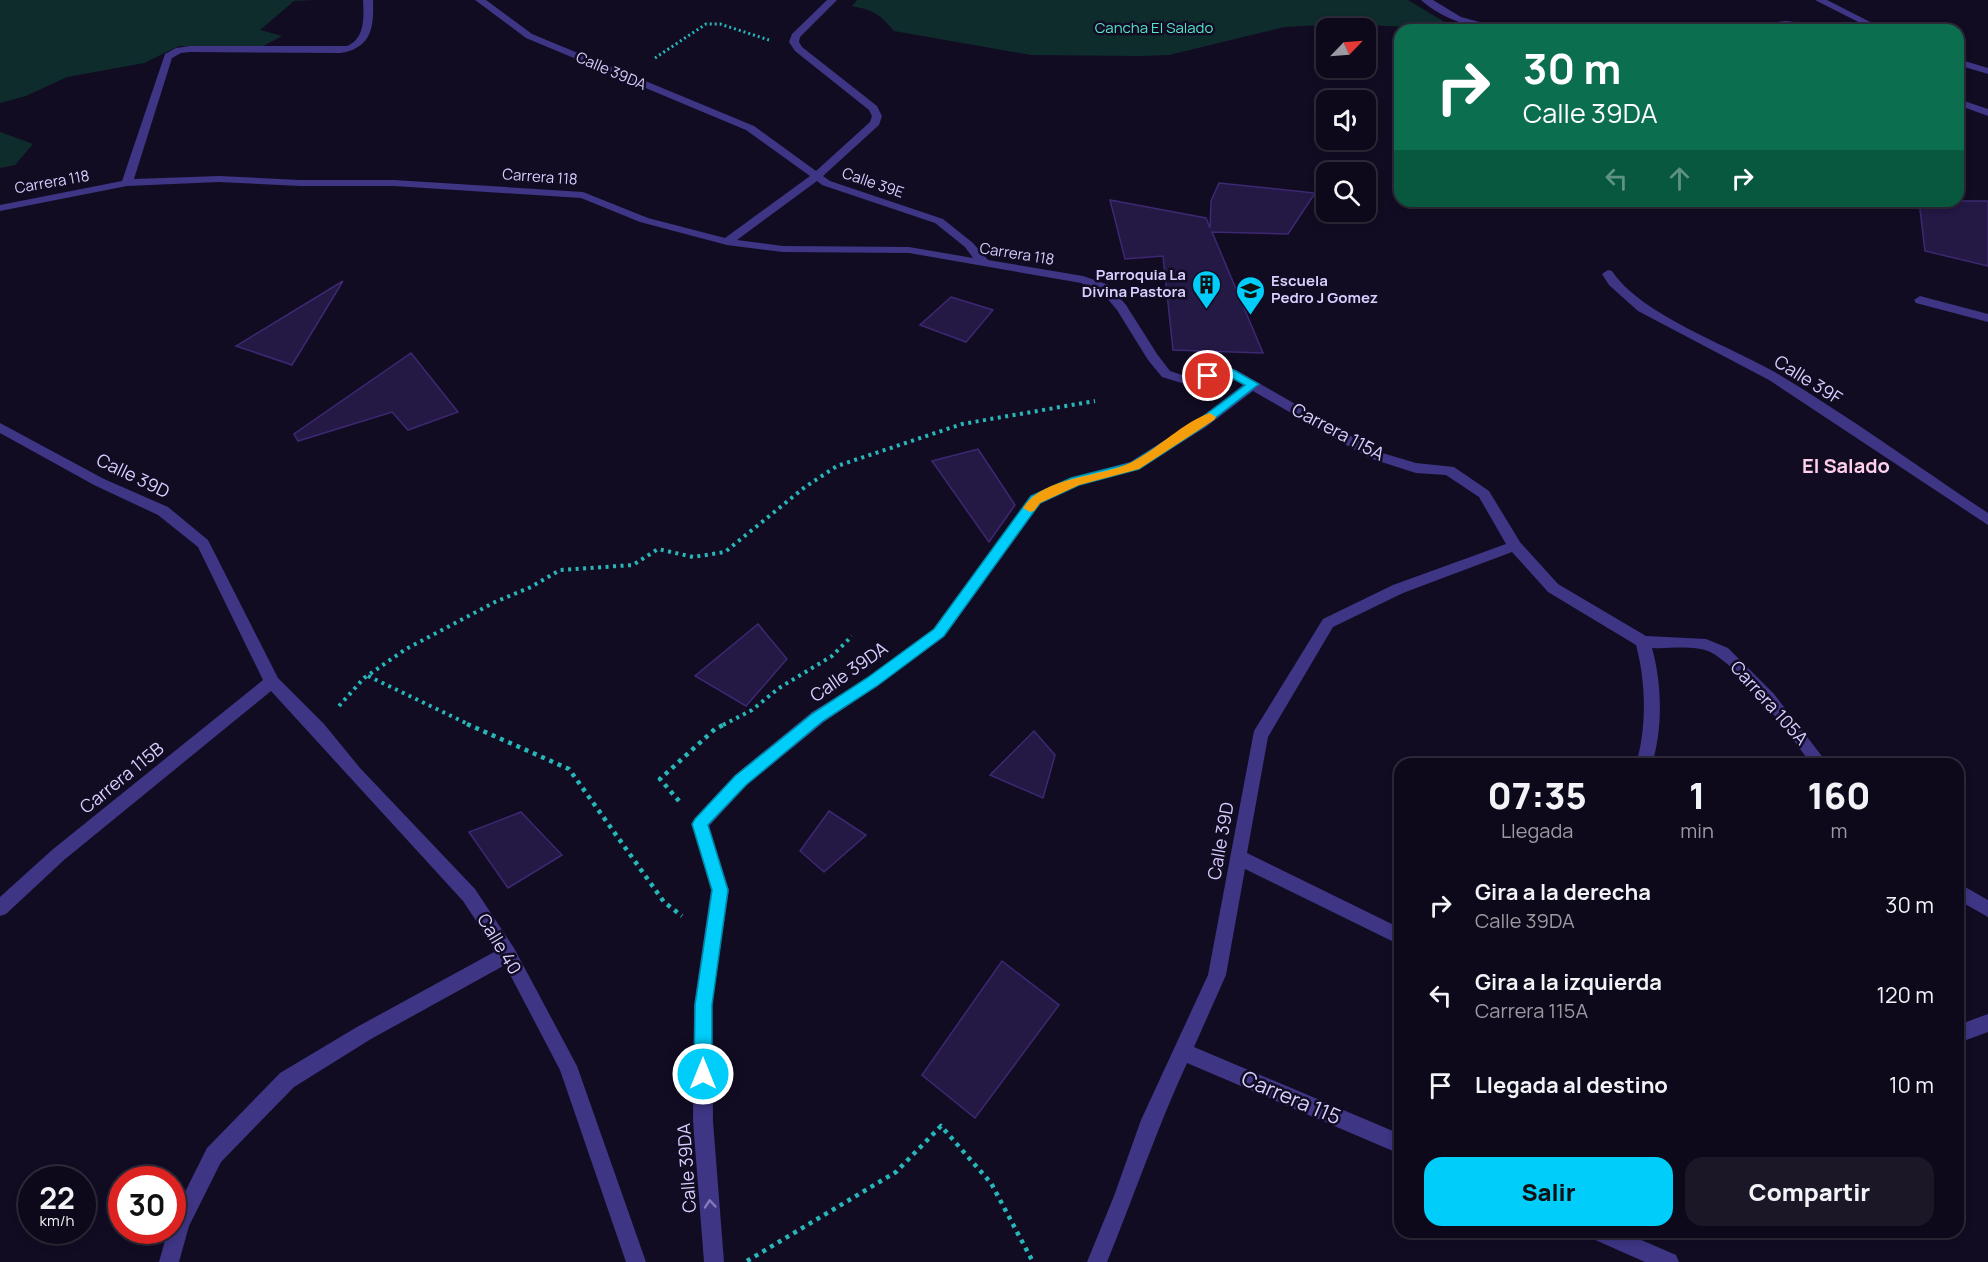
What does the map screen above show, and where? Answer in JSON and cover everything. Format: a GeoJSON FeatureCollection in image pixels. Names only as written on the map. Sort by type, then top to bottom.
{"type":"FeatureCollection","features":[{"type":"Feature","properties":{"kind":"street"},"geometry":{"type":"LineString","coordinates":[[127,183],[168,56],[179,50],[190,49],[340,50],[352,47],[361,41],[364,33],[369,13],[368,0]]}},
{"type":"Feature","properties":{"kind":"street","name":"Calle 39DA"},"geometry":{"type":"LineString","coordinates":[[480,0],[530,36],[750,128]]}},
{"type":"Feature","properties":{"kind":"street"},"geometry":{"type":"LineString","coordinates":[[727,242],[816,177],[875,123],[877,116],[873,108],[798,49],[794,42],[795,36],[832,0]]}},
{"type":"Feature","properties":{"kind":"street"},"geometry":{"type":"LineString","coordinates":[[1426,0],[1458,19],[1479,24]]}},
{"type":"Feature","properties":{"kind":"street"},"geometry":{"type":"LineString","coordinates":[[1820,0],[1869,24]]}},
{"type":"Feature","properties":{"kind":"street"},"geometry":{"type":"LineString","coordinates":[[1964,64],[1988,72]]}},
{"type":"Feature","properties":{"kind":"street"},"geometry":{"type":"LineString","coordinates":[[1964,104],[1988,113]]}},
{"type":"Feature","properties":{"kind":"street","name":"Calle 39E"},"geometry":{"type":"LineString","coordinates":[[750,128],[826,183],[939,222],[969,245],[985,264]]}},
{"type":"Feature","properties":{"kind":"street","name":"Carrera 118"},"geometry":{"type":"LineString","coordinates":[[0,208],[127,183],[219,179],[300,183],[394,183],[583,195],[644,220],[727,242],[783,249],[909,250],[1083,280],[1105,288]]}},
{"type":"Feature","properties":{"kind":"street","name":"Calle 39F"},"geometry":{"type":"LineString","coordinates":[[1608,274],[1613,282],[1642,308],[1773,377],[1988,520]]}},
{"type":"Feature","properties":{"kind":"street","name":"Carrera 115A"},"geometry":{"type":"LineString","coordinates":[[1105,288],[1122,308],[1152,357],[1166,374],[1185,380],[1232,373],[1374,455],[1416,468],[1449,470],[1484,494],[1515,546],[1553,588],[1642,642]]}},
{"type":"Feature","properties":{"kind":"street"},"geometry":{"type":"LineString","coordinates":[[1920,300],[1988,318]]}},
{"type":"Feature","properties":{"kind":"street","name":"Calle 39DA"},"geometry":{"type":"LineString","coordinates":[[714,1262],[703,1121],[703,1005],[720,890],[700,824],[741,780],[818,717],[872,682],[939,633],[1036,500],[1076,481],[1134,466],[1201,424],[1253,384]]}},
{"type":"Feature","properties":{"kind":"street","name":"Calle 39D"},"geometry":{"type":"LineString","coordinates":[[0,427],[99,482],[163,511],[202,544],[272,682]]}},
{"type":"Feature","properties":{"kind":"street","name":"Calle 39D"},"geometry":{"type":"LineString","coordinates":[[1097,1262],[1124,1196],[1148,1127],[1217,975],[1260,736],[1328,623],[1398,589],[1515,546]]}},
{"type":"Feature","properties":{"kind":"street"},"geometry":{"type":"LineString","coordinates":[[1642,642],[1649,661],[1653,688],[1646,758]]}},
{"type":"Feature","properties":{"kind":"street","name":"Carrera 105A"},"geometry":{"type":"LineString","coordinates":[[1642,642],[1711,646],[1730,658],[1806,742],[1816,758]]}},
{"type":"Feature","properties":{"kind":"street","name":"Calle 40"},"geometry":{"type":"LineString","coordinates":[[272,682],[318,729],[354,773],[470,895],[508,954],[568,1066],[636,1262]]}},
{"type":"Feature","properties":{"kind":"street","name":"Carrera 115B"},"geometry":{"type":"LineString","coordinates":[[0,908],[58,855],[272,682]]}},
{"type":"Feature","properties":{"kind":"street"},"geometry":{"type":"LineString","coordinates":[[1238,856],[1394,934]]}},
{"type":"Feature","properties":{"kind":"street"},"geometry":{"type":"LineString","coordinates":[[1964,895],[1988,909]]}},
{"type":"Feature","properties":{"kind":"street"},"geometry":{"type":"LineString","coordinates":[[170,1262],[180,1222],[214,1155],[287,1080],[364,1033],[508,954]]}},
{"type":"Feature","properties":{"kind":"street"},"geometry":{"type":"LineString","coordinates":[[1964,1032],[1988,1023]]}},
{"type":"Feature","properties":{"kind":"street","name":"Carrera 115"},"geometry":{"type":"LineString","coordinates":[[1183,1052],[1394,1141]]}},
{"type":"Feature","properties":{"kind":"street"},"geometry":{"type":"LineString","coordinates":[[1614,1238],[1669,1262]]}},
{"type":"Feature","properties":{"kind":"path"},"geometry":{"type":"LineString","coordinates":[[626,76],[706,24],[720,24],[775,42],[794,42]]}},
{"type":"Feature","properties":{"kind":"path"},"geometry":{"type":"LineString","coordinates":[[318,729],[368,676],[406,649],[560,570],[633,565],[658,549],[693,557],[725,552],[805,487],[837,466],[963,424],[1095,401]]}},
{"type":"Feature","properties":{"kind":"path"},"geometry":{"type":"LineString","coordinates":[[700,824],[660,779],[715,729],[752,710],[779,688],[832,656],[852,636]]}},
{"type":"Feature","properties":{"kind":"path"},"geometry":{"type":"LineString","coordinates":[[368,676],[483,732],[569,769],[664,902],[712,942]]}},
{"type":"Feature","properties":{"kind":"path"},"geometry":{"type":"LineString","coordinates":[[746,1262],[896,1172],[941,1126],[991,1183],[1033,1262]]}},
{"type":"Feature","properties":{"kind":"green space"},"geometry":{"type":"Polygon","coordinates":[[[0,0],[315,0],[294,1],[260,30],[282,36],[261,47],[179,46],[144,63],[67,77],[26,96],[0,103],[0,0]]]}},
{"type":"Feature","properties":{"kind":"green space","name":"Cancha El Salado"},"geometry":{"type":"Polygon","coordinates":[[[857,0],[1408,0],[1448,24],[1376,26],[1376,18],[1316,18],[1316,25],[1284,27],[1169,55],[1031,55],[894,31],[884,20],[866,9],[852,6],[857,0]]]}},
{"type":"Feature","properties":{"kind":"green space"},"geometry":{"type":"Polygon","coordinates":[[[0,132],[33,144],[15,165],[0,168],[0,132]]]}},
{"type":"Feature","properties":{"kind":"building"},"geometry":{"type":"Polygon","coordinates":[[[1219,183],[1315,193],[1288,234],[1212,232],[1263,353],[1173,350],[1163,256],[1125,259],[1110,200],[1206,218],[1210,228],[1211,201],[1219,183]]]}},
{"type":"Feature","properties":{"kind":"building"},"geometry":{"type":"Polygon","coordinates":[[[1964,201],[1988,201],[1988,266],[1925,251],[1920,207],[1964,207],[1964,201]]]}},
{"type":"Feature","properties":{"kind":"building"},"geometry":{"type":"Polygon","coordinates":[[[343,281],[292,365],[236,346],[343,281]]]}},
{"type":"Feature","properties":{"kind":"building"},"geometry":{"type":"Polygon","coordinates":[[[951,297],[993,310],[966,342],[920,325],[951,297]]]}},
{"type":"Feature","properties":{"kind":"building"},"geometry":{"type":"Polygon","coordinates":[[[411,353],[458,412],[408,430],[392,412],[298,441],[294,434],[411,353]]]}},
{"type":"Feature","properties":{"kind":"building"},"geometry":{"type":"Polygon","coordinates":[[[978,449],[1015,505],[989,542],[932,461],[978,449]]]}},
{"type":"Feature","properties":{"kind":"building"},"geometry":{"type":"Polygon","coordinates":[[[758,624],[787,659],[746,706],[695,676],[758,624]]]}},
{"type":"Feature","properties":{"kind":"building"},"geometry":{"type":"Polygon","coordinates":[[[1034,731],[1055,755],[1043,798],[990,775],[1034,731]]]}},
{"type":"Feature","properties":{"kind":"building"},"geometry":{"type":"Polygon","coordinates":[[[829,811],[866,835],[824,872],[800,851],[829,811]]]}},
{"type":"Feature","properties":{"kind":"building"},"geometry":{"type":"Polygon","coordinates":[[[521,812],[562,855],[508,888],[469,832],[521,812]]]}},
{"type":"Feature","properties":{"kind":"building"},"geometry":{"type":"Polygon","coordinates":[[[1002,961],[1059,1005],[975,1118],[922,1075],[1002,961]]]}},
{"type":"Feature","properties":{"kind":"slow traffic"},"geometry":{"type":"LineString","coordinates":[[1030,508],[1036,500],[1076,481],[1134,466],[1210,417]]}},
{"type":"Feature","properties":{"kind":"place","name":"Parroquia La Divina Pastora"},"geometry":{"type":"Point","coordinates":[1207,310]}},
{"type":"Feature","properties":{"kind":"place","name":"Escuela Pedro J Gomez"},"geometry":{"type":"Point","coordinates":[1250,316]}},
{"type":"Feature","properties":{"kind":"district","name":"El Salado"},"geometry":{"type":"Point","coordinates":[1846,466]}},
{"type":"Feature","properties":{"kind":"route"},"geometry":{"type":"LineString","coordinates":[[703,1074],[703,1005],[720,890],[700,824],[741,780],[818,717],[872,682],[939,633],[1036,500],[1076,481],[1134,466],[1201,424],[1253,384],[1232,373],[1208,376]]}}]}
